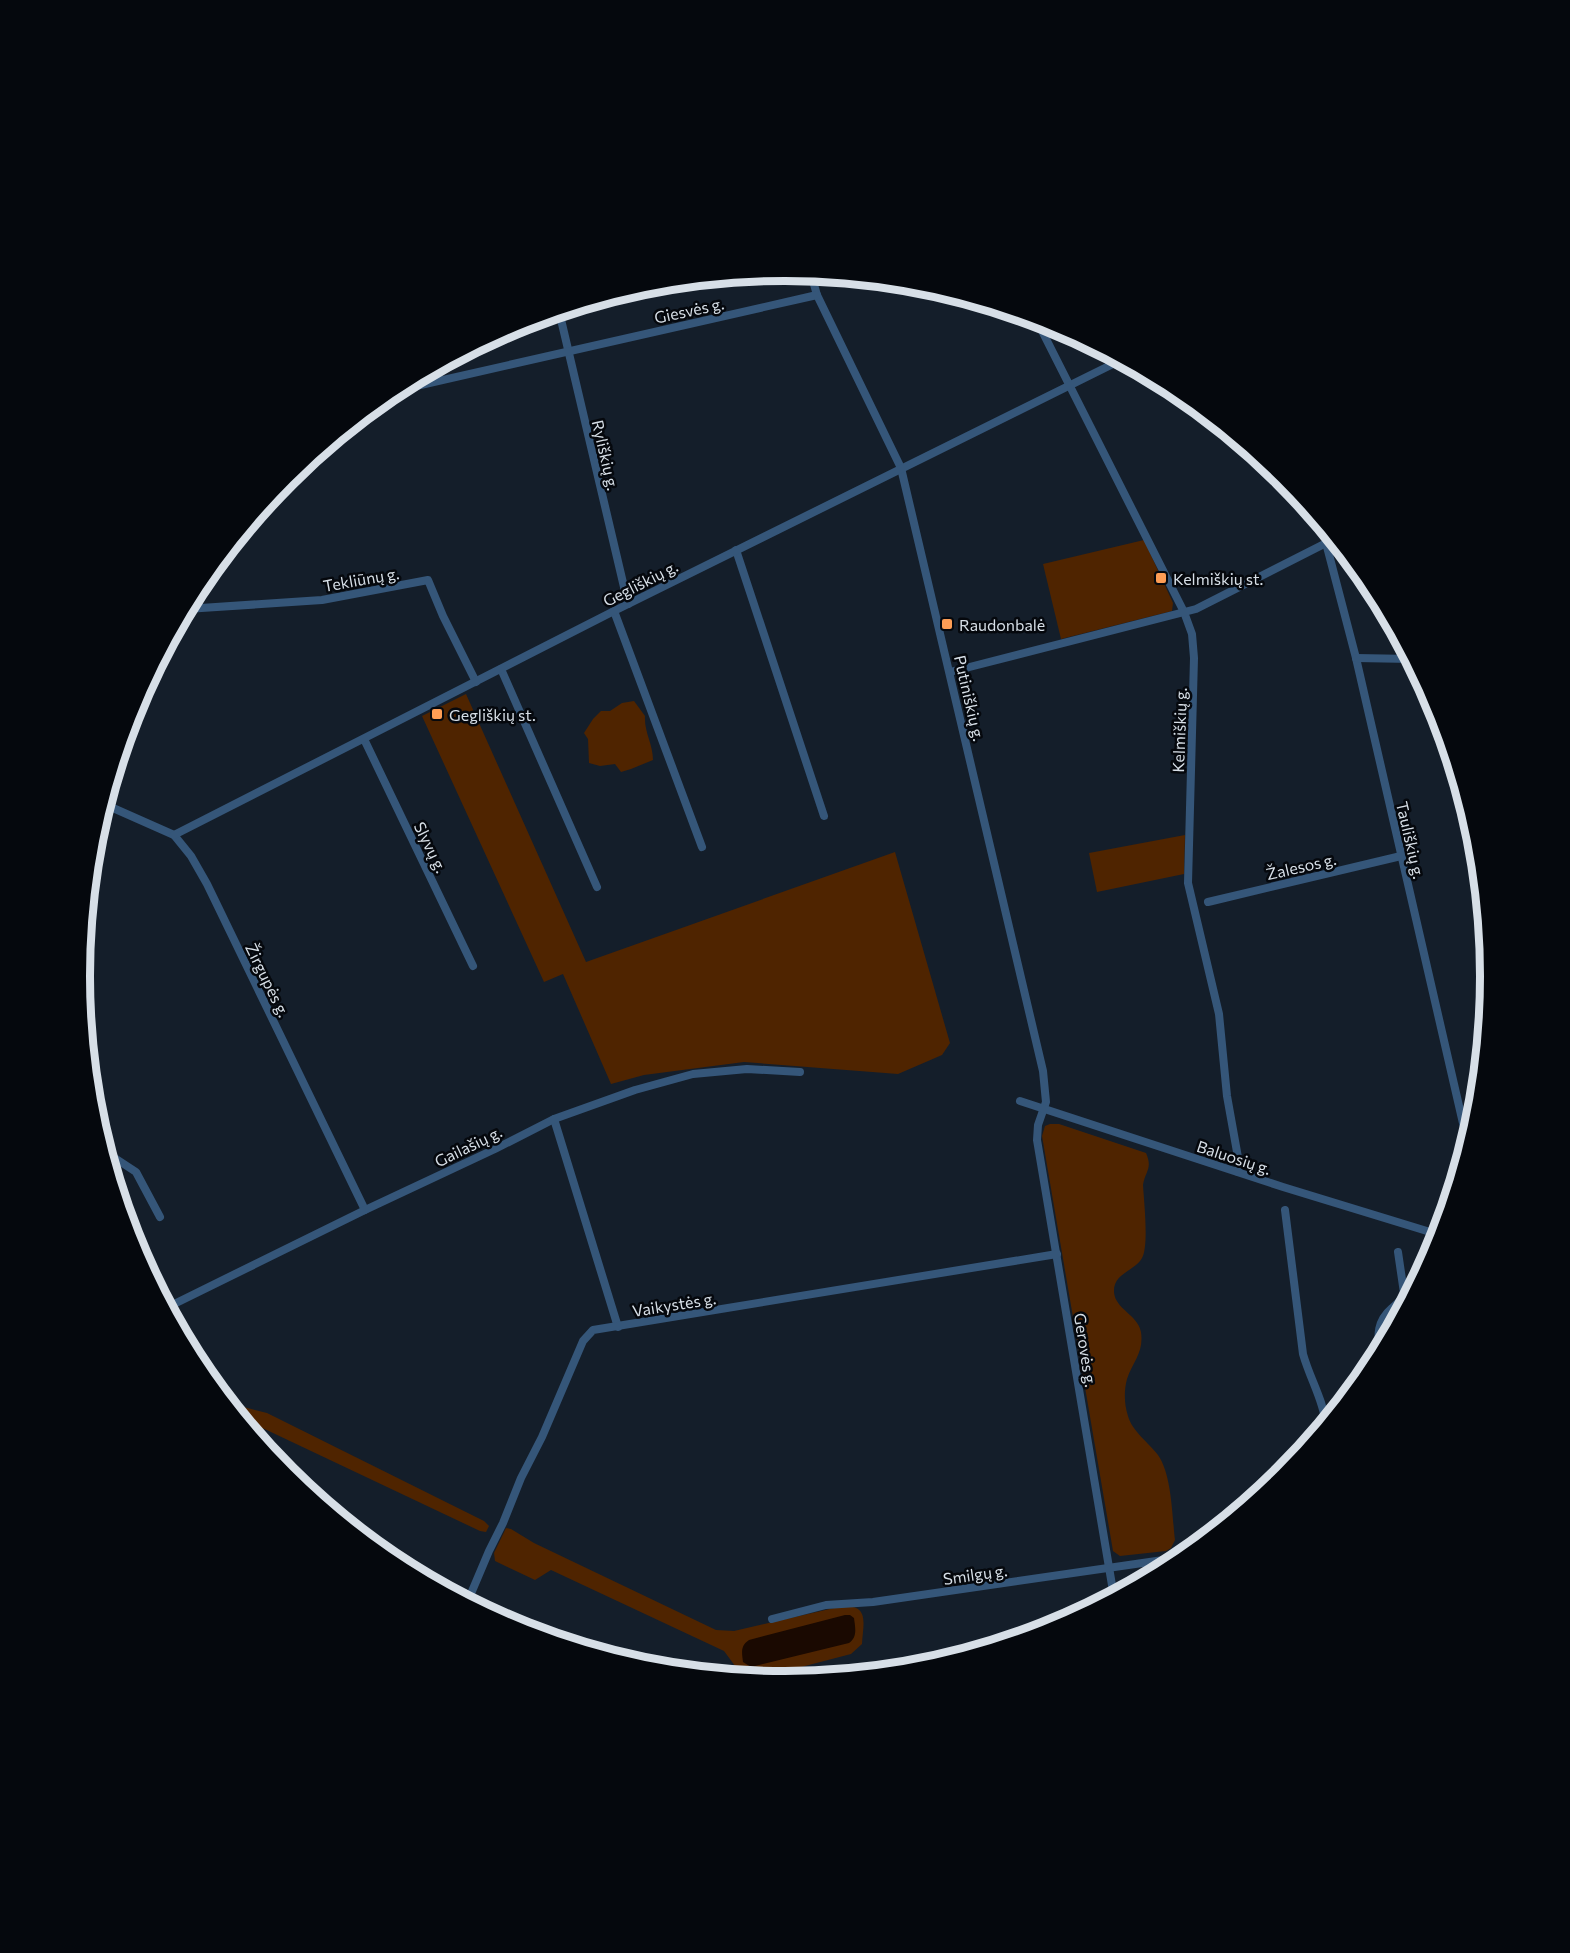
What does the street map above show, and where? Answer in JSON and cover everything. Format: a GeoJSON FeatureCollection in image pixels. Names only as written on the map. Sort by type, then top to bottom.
{"type":"FeatureCollection","features":[{"type":"Feature","properties":{"kind":"street","name":"Putiniškių g."},"geometry":{"type":"LineString","coordinates":[[814,282],[817,295],[901,468],[1043,1071],[1046,1095],[1044,1109]]}},
{"type":"Feature","properties":{"kind":"street","name":"Giesvės g."},"geometry":{"type":"LineString","coordinates":[[423,384],[817,295]]}},
{"type":"Feature","properties":{"kind":"street","name":"Ryliškių g."},"geometry":{"type":"LineString","coordinates":[[560,319],[628,604]]}},
{"type":"Feature","properties":{"kind":"street","name":"Kelmiškių g."},"geometry":{"type":"LineString","coordinates":[[1042,331],[1184,612],[1192,634],[1194,658],[1188,883],[1219,1014],[1227,1096],[1239,1163],[1238,1172]]}},
{"type":"Feature","properties":{"kind":"street","name":"Gegliškių g."},"geometry":{"type":"LineString","coordinates":[[174,835],[614,611],[1113,364]]}},
{"type":"Feature","properties":{"kind":"street"},"geometry":{"type":"LineString","coordinates":[[950,672],[1203,606],[1326,543]]}},
{"type":"Feature","properties":{"kind":"street","name":"Tauliškių g."},"geometry":{"type":"LineString","coordinates":[[1326,543],[1356,658],[1464,1125]]}},
{"type":"Feature","properties":{"kind":"street"},"geometry":{"type":"LineString","coordinates":[[736,550],[824,816]]}},
{"type":"Feature","properties":{"kind":"street","name":"Tekliūnų g."},"geometry":{"type":"LineString","coordinates":[[196,608],[321,600],[428,580],[443,616],[476,681]]}},
{"type":"Feature","properties":{"kind":"street"},"geometry":{"type":"LineString","coordinates":[[614,611],[702,847]]}},
{"type":"Feature","properties":{"kind":"street"},"geometry":{"type":"LineString","coordinates":[[1356,658],[1403,659]]}},
{"type":"Feature","properties":{"kind":"street"},"geometry":{"type":"LineString","coordinates":[[501,669],[597,887]]}},
{"type":"Feature","properties":{"kind":"street","name":"Slyvų g."},"geometry":{"type":"LineString","coordinates":[[364,739],[473,966]]}},
{"type":"Feature","properties":{"kind":"street","name":"Žirgupės g."},"geometry":{"type":"LineString","coordinates":[[111,807],[174,835],[191,856],[207,884],[365,1210]]}},
{"type":"Feature","properties":{"kind":"street","name":"Žalesos g."},"geometry":{"type":"LineString","coordinates":[[1208,902],[1401,856]]}},
{"type":"Feature","properties":{"kind":"street","name":"Gailašių g."},"geometry":{"type":"LineString","coordinates":[[173,1305],[554,1119],[635,1090],[693,1074],[747,1069],[800,1072]]}},
{"type":"Feature","properties":{"kind":"street","name":"Baluosių g."},"geometry":{"type":"LineString","coordinates":[[1020,1101],[1431,1232]]}},
{"type":"Feature","properties":{"kind":"street","name":"Gerovės g."},"geometry":{"type":"LineString","coordinates":[[1044,1109],[1038,1125],[1037,1140],[1113,1589]]}},
{"type":"Feature","properties":{"kind":"street"},"geometry":{"type":"LineString","coordinates":[[554,1119],[618,1327]]}},
{"type":"Feature","properties":{"kind":"street"},"geometry":{"type":"LineString","coordinates":[[115,1158],[136,1172],[160,1217]]}},
{"type":"Feature","properties":{"kind":"street"},"geometry":{"type":"LineString","coordinates":[[1285,1210],[1303,1354],[1325,1414]]}},
{"type":"Feature","properties":{"kind":"street"},"geometry":{"type":"LineString","coordinates":[[1398,1252],[1404,1292]]}},
{"type":"Feature","properties":{"kind":"street","name":"Vaikystės g."},"geometry":{"type":"LineString","coordinates":[[470,1596],[503,1523],[520,1478],[542,1437],[583,1341],[593,1330],[1057,1254]]}},
{"type":"Feature","properties":{"kind":"street"},"geometry":{"type":"LineString","coordinates":[[1379,1338],[1378,1330],[1384,1315],[1398,1302]]}},
{"type":"Feature","properties":{"kind":"street","name":"Smilgų g."},"geometry":{"type":"LineString","coordinates":[[772,1619],[826,1605],[873,1602],[1161,1560]]}},
{"type":"Feature","properties":{"kind":"shaded area"},"geometry":{"type":"Polygon","coordinates":[[[1144,540],[1173,603],[1172,611],[1061,639],[1043,564],[1144,540]]]}},
{"type":"Feature","properties":{"kind":"shaded area"},"geometry":{"type":"Polygon","coordinates":[[[466,694],[586,962],[895,852],[950,1043],[942,1055],[898,1074],[744,1062],[644,1075],[611,1084],[563,974],[544,982],[422,716],[466,694]]]}},
{"type":"Feature","properties":{"kind":"shaded area"},"geometry":{"type":"Polygon","coordinates":[[[634,701],[645,716],[653,760],[621,772],[615,764],[600,766],[589,763],[588,739],[584,733],[593,719],[601,711],[610,711],[622,703],[634,701]]]}},
{"type":"Feature","properties":{"kind":"shaded area"},"geometry":{"type":"Polygon","coordinates":[[[1185,835],[1184,874],[1097,892],[1089,853],[1185,835]]]}},
{"type":"Feature","properties":{"kind":"shaded area"},"geometry":{"type":"Polygon","coordinates":[[[1059,1124],[1146,1153],[1148,1158],[1149,1166],[1143,1185],[1146,1223],[1144,1252],[1139,1262],[1117,1280],[1114,1292],[1118,1303],[1136,1321],[1141,1332],[1141,1346],[1126,1383],[1125,1402],[1130,1421],[1158,1455],[1166,1473],[1171,1496],[1175,1540],[1171,1548],[1166,1551],[1120,1556],[1113,1551],[1042,1136],[1045,1126],[1059,1124]]]}},
{"type":"Feature","properties":{"kind":"shaded area"},"geometry":{"type":"Polygon","coordinates":[[[239,1406],[267,1413],[484,1521],[489,1526],[486,1532],[480,1531],[253,1423],[239,1406]]]}},
{"type":"Feature","properties":{"kind":"shaded area"},"geometry":{"type":"Polygon","coordinates":[[[506,1528],[511,1529],[534,1543],[716,1630],[734,1631],[843,1606],[852,1607],[858,1609],[863,1617],[862,1644],[851,1654],[782,1672],[738,1670],[724,1651],[551,1570],[535,1580],[495,1561],[494,1553],[506,1528]]]}},
{"type":"Feature","properties":{"kind":"shaded area"},"geometry":{"type":"Polygon","coordinates":[[[845,1615],[854,1618],[855,1635],[849,1643],[751,1667],[743,1662],[743,1647],[749,1640],[845,1615]]]}},
{"type":"Feature","properties":{"kind":"place","name":"Kelmiškių st."},"geometry":{"type":"Point","coordinates":[1161,578]}},
{"type":"Feature","properties":{"kind":"place","name":"Raudonbalė"},"geometry":{"type":"Point","coordinates":[947,624]}},
{"type":"Feature","properties":{"kind":"place","name":"Gegliškių st."},"geometry":{"type":"Point","coordinates":[437,714]}}]}
